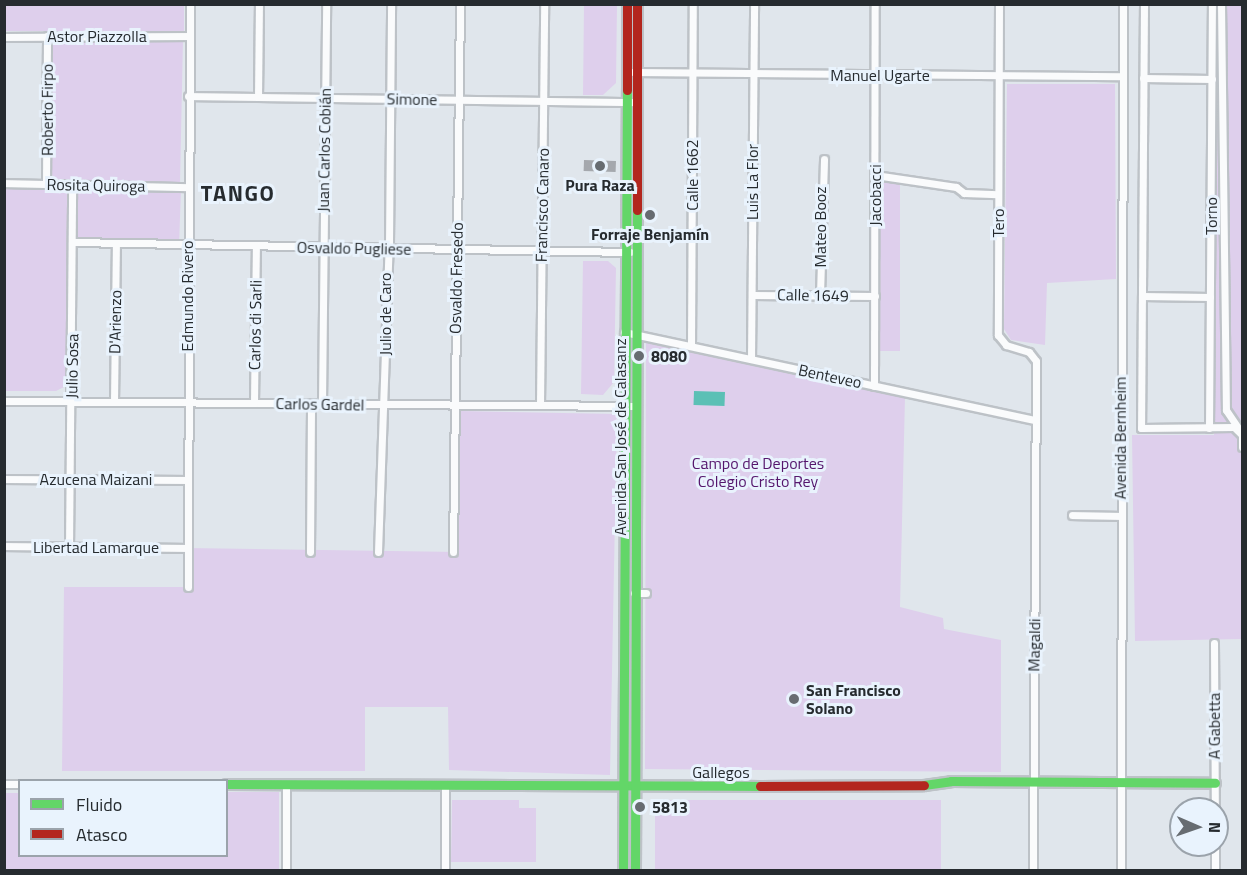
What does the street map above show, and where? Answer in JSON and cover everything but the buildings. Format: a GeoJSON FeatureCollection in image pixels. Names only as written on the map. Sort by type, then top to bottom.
{"type":"FeatureCollection","features":[{"type":"Feature","properties":{"kind":"main road","name":"Avenida San José de Calasanz"},"geometry":{"type":"LineString","coordinates":[[623,870],[627,4]]}},
{"type":"Feature","properties":{"kind":"main road","name":"Avenida San José de Calasanz"},"geometry":{"type":"LineString","coordinates":[[635,870],[637,4]]}},
{"type":"Feature","properties":{"kind":"main road","name":"Gallegos"},"geometry":{"type":"LineString","coordinates":[[228,784],[915,788],[951,781],[1215,783]]}},
{"type":"Feature","properties":{"kind":"street","name":"Edmundo Rivero"},"geometry":{"type":"LineString","coordinates":[[188,587],[186,402],[190,4]]}},
{"type":"Feature","properties":{"kind":"street"},"geometry":{"type":"LineString","coordinates":[[258,97],[259,4]]}},
{"type":"Feature","properties":{"kind":"street","name":"Juan Carlos Cobián"},"geometry":{"type":"LineString","coordinates":[[322,404],[326,4]]}},
{"type":"Feature","properties":{"kind":"street","name":"Julio de Caro"},"geometry":{"type":"LineString","coordinates":[[378,552],[391,4]]}},
{"type":"Feature","properties":{"kind":"street","name":"Osvaldo Fresedo"},"geometry":{"type":"LineString","coordinates":[[453,552],[460,4]]}},
{"type":"Feature","properties":{"kind":"street","name":"Francisco Canaro"},"geometry":{"type":"LineString","coordinates":[[540,405],[544,4]]}},
{"type":"Feature","properties":{"kind":"street","name":"Calle 1662"},"geometry":{"type":"LineString","coordinates":[[691,346],[693,4]]}},
{"type":"Feature","properties":{"kind":"street","name":"Luis La Flor"},"geometry":{"type":"LineString","coordinates":[[751,359],[754,4]]}},
{"type":"Feature","properties":{"kind":"street","name":"Jacobacci"},"geometry":{"type":"LineString","coordinates":[[874,386],[875,4]]}},
{"type":"Feature","properties":{"kind":"street","name":"Tero"},"geometry":{"type":"LineString","coordinates":[[999,4],[998,335],[1006,345],[1029,352],[1036,361],[1036,420]]}},
{"type":"Feature","properties":{"kind":"street","name":"Avenida Bernheim"},"geometry":{"type":"LineString","coordinates":[[1121,870],[1120,516],[1123,4]]}},
{"type":"Feature","properties":{"kind":"street"},"geometry":{"type":"LineString","coordinates":[[1144,4],[1141,428],[1240,430]]}},
{"type":"Feature","properties":{"kind":"street","name":"Torno"},"geometry":{"type":"LineString","coordinates":[[1209,428],[1212,4]]}},
{"type":"Feature","properties":{"kind":"street"},"geometry":{"type":"LineString","coordinates":[[1221,4],[1226,410],[1240,430],[1242,447]]}},
{"type":"Feature","properties":{"kind":"street","name":"Roberto Firpo"},"geometry":{"type":"LineString","coordinates":[[46,184],[47,36]]}},
{"type":"Feature","properties":{"kind":"street","name":"Astor Piazzolla"},"geometry":{"type":"LineString","coordinates":[[4,37],[190,36]]}},
{"type":"Feature","properties":{"kind":"street","name":"Manuel Ugarte"},"geometry":{"type":"LineString","coordinates":[[627,72],[875,76],[1122,76]]}},
{"type":"Feature","properties":{"kind":"street"},"geometry":{"type":"LineString","coordinates":[[1143,78],[1212,79]]}},
{"type":"Feature","properties":{"kind":"street","name":"Simone"},"geometry":{"type":"LineString","coordinates":[[188,96],[637,102]]}},
{"type":"Feature","properties":{"kind":"street","name":"Mateo Booz"},"geometry":{"type":"LineString","coordinates":[[820,295],[824,159]]}},
{"type":"Feature","properties":{"kind":"street"},"geometry":{"type":"LineString","coordinates":[[875,175],[956,187],[964,193],[998,194]]}},
{"type":"Feature","properties":{"kind":"street","name":"Rosita Quiroga"},"geometry":{"type":"LineString","coordinates":[[4,183],[187,188]]}},
{"type":"Feature","properties":{"kind":"street","name":"Julio Sosa"},"geometry":{"type":"LineString","coordinates":[[69,547],[72,185]]}},
{"type":"Feature","properties":{"kind":"street","name":"Osvaldo Pugliese"},"geometry":{"type":"LineString","coordinates":[[72,242],[636,252]]}},
{"type":"Feature","properties":{"kind":"street","name":"D'Arienzo"},"geometry":{"type":"LineString","coordinates":[[114,402],[116,243]]}},
{"type":"Feature","properties":{"kind":"street","name":"Carlos di Sarli"},"geometry":{"type":"LineString","coordinates":[[254,403],[256,246]]}},
{"type":"Feature","properties":{"kind":"street","name":"Calle 1649"},"geometry":{"type":"LineString","coordinates":[[752,295],[874,296]]}},
{"type":"Feature","properties":{"kind":"street"},"geometry":{"type":"LineString","coordinates":[[1142,296],[1210,297]]}},
{"type":"Feature","properties":{"kind":"street","name":"Benteveo"},"geometry":{"type":"LineString","coordinates":[[624,332],[1036,420]]}},
{"type":"Feature","properties":{"kind":"street","name":"Carlos Gardel"},"geometry":{"type":"LineString","coordinates":[[4,401],[635,406]]}},
{"type":"Feature","properties":{"kind":"street"},"geometry":{"type":"LineString","coordinates":[[310,552],[311,404]]}},
{"type":"Feature","properties":{"kind":"street","name":"Magaldi"},"geometry":{"type":"LineString","coordinates":[[1033,870],[1036,420]]}},
{"type":"Feature","properties":{"kind":"street","name":"Azucena Maizani"},"geometry":{"type":"LineString","coordinates":[[4,479],[188,480]]}},
{"type":"Feature","properties":{"kind":"street"},"geometry":{"type":"LineString","coordinates":[[1072,516],[1120,516]]}},
{"type":"Feature","properties":{"kind":"street","name":"Libertad Lamarque"},"geometry":{"type":"LineString","coordinates":[[4,546],[187,548]]}},
{"type":"Feature","properties":{"kind":"street"},"geometry":{"type":"LineString","coordinates":[[634,593],[646,592]]}},
{"type":"Feature","properties":{"kind":"street","name":"A Gabetta"},"geometry":{"type":"LineString","coordinates":[[1214,643],[1215,797]]}},
{"type":"Feature","properties":{"kind":"street"},"geometry":{"type":"LineString","coordinates":[[286,784],[286,870]]}},
{"type":"Feature","properties":{"kind":"street"},"geometry":{"type":"LineString","coordinates":[[445,784],[445,870]]}},
{"type":"Feature","properties":{"kind":"green space"},"geometry":{"type":"Polygon","coordinates":[[[5,4],[184,4],[184,31],[5,31],[5,4]]]}},
{"type":"Feature","properties":{"kind":"green space"},"geometry":{"type":"Polygon","coordinates":[[[584,5],[617,5],[616,83],[603,95],[583,95],[584,5]]]}},
{"type":"Feature","properties":{"kind":"green space"},"geometry":{"type":"Polygon","coordinates":[[[1217,5],[1242,5],[1242,639],[1135,641],[1132,435],[1214,435],[1217,5]]]}},
{"type":"Feature","properties":{"kind":"green space"},"geometry":{"type":"Polygon","coordinates":[[[56,39],[183,39],[180,183],[58,180],[52,175],[51,41],[56,39]]]}},
{"type":"Feature","properties":{"kind":"green space"},"geometry":{"type":"Polygon","coordinates":[[[1007,84],[1115,84],[1116,279],[1047,283],[1045,345],[1011,340],[1004,329],[1007,84]]]}},
{"type":"Feature","properties":{"kind":"green space"},"geometry":{"type":"Polygon","coordinates":[[[880,183],[900,183],[900,351],[880,351],[880,183]]]}},
{"type":"Feature","properties":{"kind":"green space"},"geometry":{"type":"Polygon","coordinates":[[[5,187],[64,188],[67,192],[66,386],[56,391],[5,391],[5,187]]]}},
{"type":"Feature","properties":{"kind":"green space"},"geometry":{"type":"Polygon","coordinates":[[[78,187],[181,191],[179,242],[76,238],[78,187]]]}},
{"type":"Feature","properties":{"kind":"green space"},"geometry":{"type":"Polygon","coordinates":[[[583,261],[608,261],[616,268],[614,382],[603,395],[581,394],[583,261]]]}},
{"type":"Feature","properties":{"kind":"green space","name":"Campo de Deportes Colegio Cristo Rey"},"geometry":{"type":"Polygon","coordinates":[[[646,343],[905,397],[900,607],[943,618],[944,629],[1001,640],[1001,772],[645,769],[646,343]]]}},
{"type":"Feature","properties":{"kind":"green space"},"geometry":{"type":"Polygon","coordinates":[[[459,411],[617,414],[610,775],[449,770],[448,707],[365,707],[365,771],[62,771],[64,587],[188,587],[187,548],[459,552],[459,411]]]}},
{"type":"Feature","properties":{"kind":"green space"},"geometry":{"type":"Polygon","coordinates":[[[228,792],[279,792],[279,870],[5,870],[5,793],[18,793],[18,857],[228,857],[228,792]]]}},
{"type":"Feature","properties":{"kind":"green space"},"geometry":{"type":"Polygon","coordinates":[[[452,800],[519,800],[519,808],[536,808],[536,862],[451,862],[452,800]]]}},
{"type":"Feature","properties":{"kind":"green space"},"geometry":{"type":"Polygon","coordinates":[[[655,800],[941,800],[941,870],[655,870],[655,800]]]}},
{"type":"Feature","properties":{"kind":"shaded area"},"geometry":{"type":"Polygon","coordinates":[[[694,391],[725,392],[724,406],[694,405],[694,391]]]}},
{"type":"Feature","properties":{"kind":"traffic: fast"},"geometry":{"type":"LineString","coordinates":[[623,870],[627,90]]}},
{"type":"Feature","properties":{"kind":"traffic: fast"},"geometry":{"type":"LineString","coordinates":[[635,870],[637,210]]}},
{"type":"Feature","properties":{"kind":"traffic: fast"},"geometry":{"type":"LineString","coordinates":[[924,785],[951,781],[1215,783]]}},
{"type":"Feature","properties":{"kind":"traffic: fast"},"geometry":{"type":"LineString","coordinates":[[228,784],[760,786]]}},
{"type":"Feature","properties":{"kind":"traffic: jam"},"geometry":{"type":"LineString","coordinates":[[627,4],[627,90]]}},
{"type":"Feature","properties":{"kind":"traffic: jam"},"geometry":{"type":"LineString","coordinates":[[637,4],[637,210]]}},
{"type":"Feature","properties":{"kind":"traffic: jam"},"geometry":{"type":"LineString","coordinates":[[760,786],[924,785]]}},
{"type":"Feature","properties":{"kind":"place","name":"Pura Raza"},"geometry":{"type":"Point","coordinates":[600,166]}},
{"type":"Feature","properties":{"kind":"place","name":"Forraje Benjamín"},"geometry":{"type":"Point","coordinates":[650,215]}},
{"type":"Feature","properties":{"kind":"place","name":"8080"},"geometry":{"type":"Point","coordinates":[639,356]}},
{"type":"Feature","properties":{"kind":"place","name":"San Francisco Solano"},"geometry":{"type":"Point","coordinates":[794,699]}},
{"type":"Feature","properties":{"kind":"place","name":"5813"},"geometry":{"type":"Point","coordinates":[640,807]}},
{"type":"Feature","properties":{"kind":"district","name":"TANGO"},"geometry":{"type":"Point","coordinates":[238,194]}}]}
